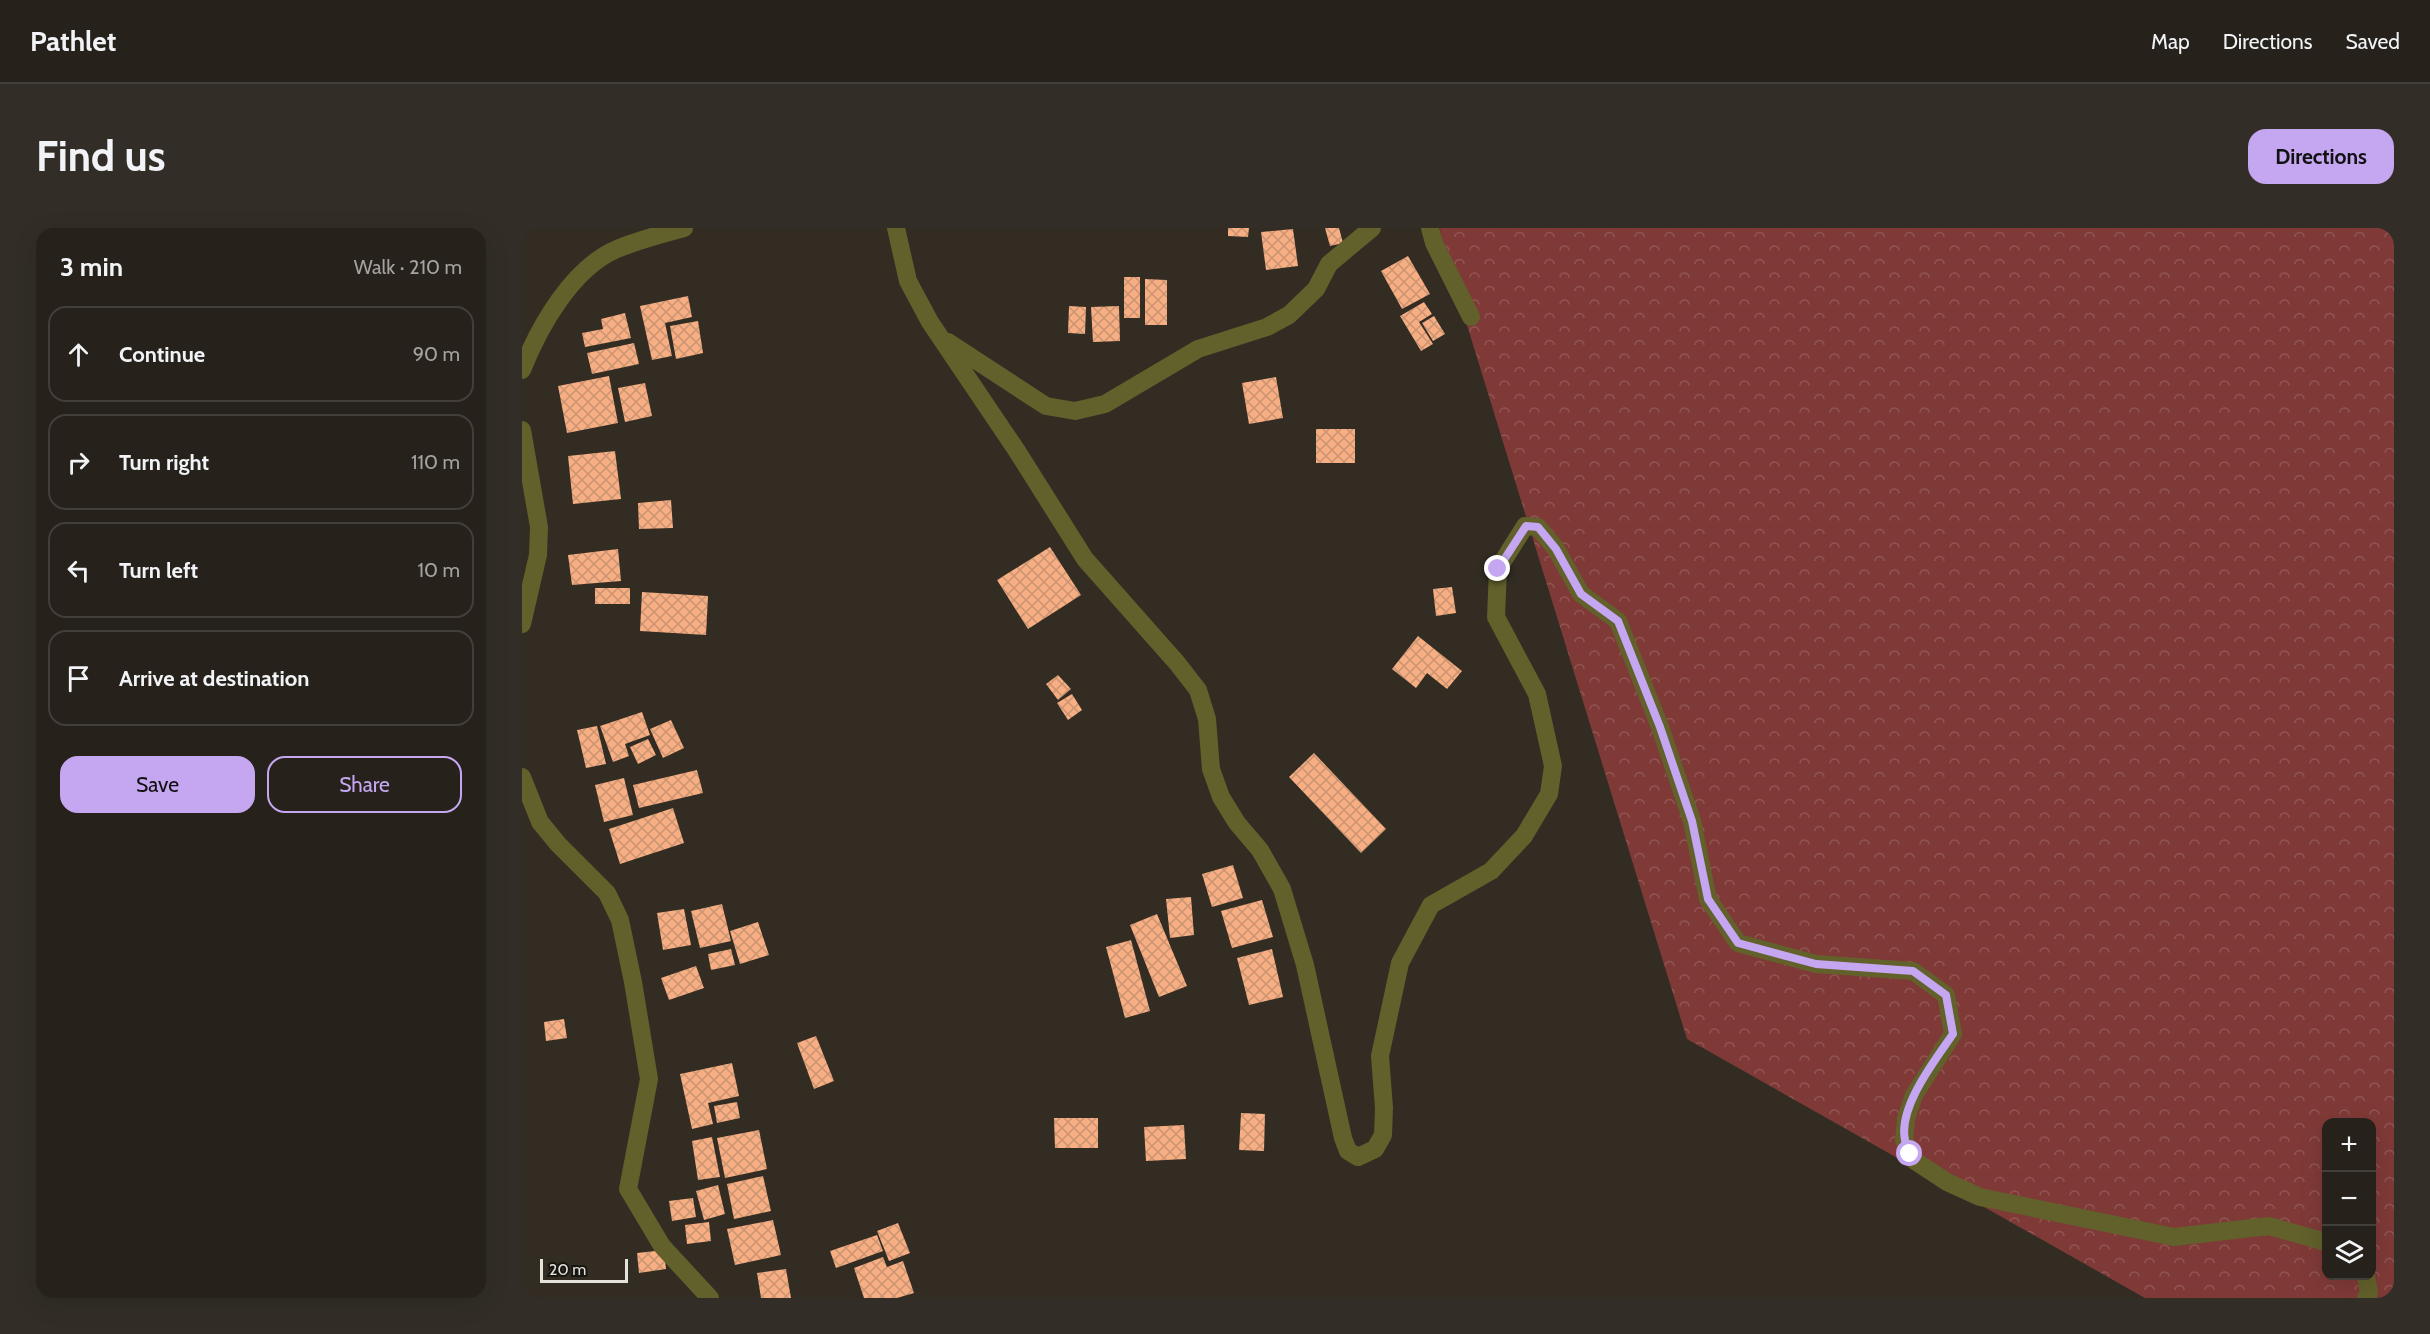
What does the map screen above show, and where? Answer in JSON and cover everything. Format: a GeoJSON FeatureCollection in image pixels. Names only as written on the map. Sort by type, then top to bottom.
{"type":"FeatureCollection","features":[{"type":"Feature","properties":{"kind":"street"},"geometry":{"type":"LineString","coordinates":[[522,370],[533,343],[557,304],[589,267],[616,250],[684,228]]}},
{"type":"Feature","properties":{"kind":"street"},"geometry":{"type":"LineString","coordinates":[[896,228],[908,281],[941,338],[1017,451],[1085,559],[1198,690],[1207,719],[1211,769],[1221,797],[1237,823],[1260,850],[1282,889],[1305,965],[1343,1138],[1348,1151],[1358,1156],[1375,1149],[1383,1135],[1384,1108],[1380,1056],[1400,963],[1431,905],[1491,871],[1524,836],[1549,794],[1552,766],[1537,694],[1496,617],[1498,569],[1526,526],[1538,527],[1556,549],[1581,594],[1618,621],[1660,727],[1692,821],[1708,899],[1738,943],[1816,964],[1913,971],[1946,995],[1953,1034],[1914,1095],[1906,1119],[1904,1140],[1915,1161],[1947,1182],[1980,1197],[2174,1237],[2269,1226],[2322,1241]]}},
{"type":"Feature","properties":{"kind":"street"},"geometry":{"type":"LineString","coordinates":[[941,338],[1046,406],[1075,411],[1105,404],[1198,349],[1267,327],[1289,315],[1316,289],[1329,264],[1372,228]]}},
{"type":"Feature","properties":{"kind":"street"},"geometry":{"type":"LineString","coordinates":[[1430,228],[1434,243],[1471,317]]}},
{"type":"Feature","properties":{"kind":"street"},"geometry":{"type":"LineString","coordinates":[[522,430],[525,461],[537,509],[538,537],[538,555],[522,624]]}},
{"type":"Feature","properties":{"kind":"street"},"geometry":{"type":"LineString","coordinates":[[522,777],[540,822],[558,844],[607,893],[620,920],[649,1080],[628,1189],[662,1246],[710,1298]]}},
{"type":"Feature","properties":{"kind":"street"},"geometry":{"type":"LineString","coordinates":[[2366,1298],[2369,1293],[2367,1280]]}},
{"type":"Feature","properties":{"kind":"green space"},"geometry":{"type":"Polygon","coordinates":[[[1440,228],[2394,228],[2394,1298],[2145,1298],[1687,1039],[1442,244],[1440,228]]]}},
{"type":"Feature","properties":{"kind":"building"},"geometry":{"type":"Polygon","coordinates":[[[1228,228],[1249,228],[1248,237],[1228,236],[1228,228]]]}},
{"type":"Feature","properties":{"kind":"building"},"geometry":{"type":"Polygon","coordinates":[[[1325,228],[1339,228],[1343,243],[1330,246],[1325,228]]]}},
{"type":"Feature","properties":{"kind":"building"},"geometry":{"type":"Polygon","coordinates":[[[1293,229],[1298,266],[1266,270],[1261,232],[1293,229]]]}},
{"type":"Feature","properties":{"kind":"building"},"geometry":{"type":"Polygon","coordinates":[[[1408,256],[1430,294],[1402,309],[1381,271],[1408,256]]]}},
{"type":"Feature","properties":{"kind":"building"},"geometry":{"type":"Polygon","coordinates":[[[1124,277],[1140,277],[1140,318],[1124,318],[1124,277]]]}},
{"type":"Feature","properties":{"kind":"building"},"geometry":{"type":"Polygon","coordinates":[[[1145,279],[1167,280],[1167,325],[1145,325],[1145,279]]]}},
{"type":"Feature","properties":{"kind":"building"},"geometry":{"type":"Polygon","coordinates":[[[688,296],[692,317],[665,323],[672,356],[652,360],[640,306],[688,296]]]}},
{"type":"Feature","properties":{"kind":"building"},"geometry":{"type":"Polygon","coordinates":[[[1424,302],[1432,314],[1419,322],[1433,344],[1421,351],[1400,316],[1424,302]]]}},
{"type":"Feature","properties":{"kind":"building"},"geometry":{"type":"Polygon","coordinates":[[[1069,306],[1086,307],[1085,334],[1068,333],[1069,306]]]}},
{"type":"Feature","properties":{"kind":"building"},"geometry":{"type":"Polygon","coordinates":[[[1119,306],[1120,341],[1093,342],[1091,307],[1119,306]]]}},
{"type":"Feature","properties":{"kind":"building"},"geometry":{"type":"Polygon","coordinates":[[[625,313],[631,338],[585,347],[582,333],[603,329],[601,319],[625,313]]]}},
{"type":"Feature","properties":{"kind":"building"},"geometry":{"type":"Polygon","coordinates":[[[1434,316],[1445,334],[1433,341],[1422,323],[1434,316]]]}},
{"type":"Feature","properties":{"kind":"building"},"geometry":{"type":"Polygon","coordinates":[[[698,321],[703,353],[676,359],[670,326],[698,321]]]}},
{"type":"Feature","properties":{"kind":"building"},"geometry":{"type":"Polygon","coordinates":[[[634,343],[639,364],[592,374],[587,353],[634,343]]]}},
{"type":"Feature","properties":{"kind":"building"},"geometry":{"type":"Polygon","coordinates":[[[609,376],[618,423],[567,433],[558,386],[609,376]]]}},
{"type":"Feature","properties":{"kind":"building"},"geometry":{"type":"Polygon","coordinates":[[[1276,377],[1283,418],[1249,424],[1242,383],[1276,377]]]}},
{"type":"Feature","properties":{"kind":"building"},"geometry":{"type":"Polygon","coordinates":[[[645,383],[652,416],[625,422],[618,388],[645,383]]]}},
{"type":"Feature","properties":{"kind":"building"},"geometry":{"type":"Polygon","coordinates":[[[1316,429],[1355,429],[1355,463],[1316,463],[1316,429]]]}},
{"type":"Feature","properties":{"kind":"building"},"geometry":{"type":"Polygon","coordinates":[[[615,451],[621,499],[573,504],[568,456],[615,451]]]}},
{"type":"Feature","properties":{"kind":"building"},"geometry":{"type":"Polygon","coordinates":[[[671,500],[673,528],[639,529],[638,503],[671,500]]]}},
{"type":"Feature","properties":{"kind":"building"},"geometry":{"type":"Polygon","coordinates":[[[1050,547],[1081,595],[1028,629],[997,580],[1050,547]]]}},
{"type":"Feature","properties":{"kind":"building"},"geometry":{"type":"Polygon","coordinates":[[[618,549],[621,581],[572,585],[568,555],[618,549]]]}},
{"type":"Feature","properties":{"kind":"building"},"geometry":{"type":"Polygon","coordinates":[[[1452,587],[1456,613],[1436,616],[1433,589],[1452,587]]]}},
{"type":"Feature","properties":{"kind":"building"},"geometry":{"type":"Polygon","coordinates":[[[595,588],[630,588],[630,604],[595,604],[595,588]]]}},
{"type":"Feature","properties":{"kind":"building"},"geometry":{"type":"Polygon","coordinates":[[[642,592],[708,596],[706,635],[640,631],[642,592]]]}},
{"type":"Feature","properties":{"kind":"building"},"geometry":{"type":"Polygon","coordinates":[[[1418,636],[1462,671],[1447,689],[1427,673],[1416,688],[1392,669],[1418,636]]]}},
{"type":"Feature","properties":{"kind":"building"},"geometry":{"type":"Polygon","coordinates":[[[1058,675],[1071,689],[1058,700],[1046,684],[1058,675]]]}},
{"type":"Feature","properties":{"kind":"building"},"geometry":{"type":"Polygon","coordinates":[[[1072,694],[1082,710],[1068,720],[1057,703],[1072,694]]]}},
{"type":"Feature","properties":{"kind":"building"},"geometry":{"type":"Polygon","coordinates":[[[642,712],[650,735],[625,744],[629,756],[613,762],[600,726],[642,712]]]}},
{"type":"Feature","properties":{"kind":"building"},"geometry":{"type":"Polygon","coordinates":[[[671,720],[684,748],[663,758],[650,729],[671,720]]]}},
{"type":"Feature","properties":{"kind":"building"},"geometry":{"type":"Polygon","coordinates":[[[597,726],[606,764],[586,768],[577,730],[597,726]]]}},
{"type":"Feature","properties":{"kind":"building"},"geometry":{"type":"Polygon","coordinates":[[[648,739],[656,755],[638,764],[630,747],[648,739]]]}},
{"type":"Feature","properties":{"kind":"building"},"geometry":{"type":"Polygon","coordinates":[[[1314,753],[1386,829],[1361,853],[1289,777],[1314,753]]]}},
{"type":"Feature","properties":{"kind":"building"},"geometry":{"type":"Polygon","coordinates":[[[697,770],[703,793],[639,808],[633,785],[697,770]]]}},
{"type":"Feature","properties":{"kind":"building"},"geometry":{"type":"Polygon","coordinates":[[[624,778],[633,815],[604,822],[595,785],[624,778]]]}},
{"type":"Feature","properties":{"kind":"building"},"geometry":{"type":"Polygon","coordinates":[[[673,808],[684,843],[620,864],[609,829],[673,808]]]}},
{"type":"Feature","properties":{"kind":"building"},"geometry":{"type":"Polygon","coordinates":[[[1233,865],[1243,898],[1212,907],[1202,874],[1233,865]]]}},
{"type":"Feature","properties":{"kind":"building"},"geometry":{"type":"Polygon","coordinates":[[[1191,897],[1194,935],[1170,938],[1166,899],[1191,897]]]}},
{"type":"Feature","properties":{"kind":"building"},"geometry":{"type":"Polygon","coordinates":[[[1262,900],[1273,937],[1232,948],[1221,911],[1262,900]]]}},
{"type":"Feature","properties":{"kind":"building"},"geometry":{"type":"Polygon","coordinates":[[[722,904],[731,941],[700,948],[691,911],[722,904]]]}},
{"type":"Feature","properties":{"kind":"building"},"geometry":{"type":"Polygon","coordinates":[[[684,909],[691,945],[663,950],[657,913],[684,909]]]}},
{"type":"Feature","properties":{"kind":"building"},"geometry":{"type":"Polygon","coordinates":[[[1157,914],[1187,986],[1159,997],[1130,925],[1157,914]]]}},
{"type":"Feature","properties":{"kind":"building"},"geometry":{"type":"Polygon","coordinates":[[[758,922],[769,955],[740,964],[730,931],[758,922]]]}},
{"type":"Feature","properties":{"kind":"building"},"geometry":{"type":"Polygon","coordinates":[[[1131,940],[1150,1011],[1125,1018],[1106,947],[1131,940]]]}},
{"type":"Feature","properties":{"kind":"building"},"geometry":{"type":"Polygon","coordinates":[[[731,949],[735,965],[711,970],[708,954],[731,949]]]}},
{"type":"Feature","properties":{"kind":"building"},"geometry":{"type":"Polygon","coordinates":[[[1272,949],[1283,997],[1249,1005],[1237,958],[1272,949]]]}},
{"type":"Feature","properties":{"kind":"building"},"geometry":{"type":"Polygon","coordinates":[[[696,966],[704,988],[669,1000],[661,978],[696,966]]]}},
{"type":"Feature","properties":{"kind":"building"},"geometry":{"type":"Polygon","coordinates":[[[564,1019],[567,1038],[546,1041],[544,1022],[564,1019]]]}},
{"type":"Feature","properties":{"kind":"building"},"geometry":{"type":"Polygon","coordinates":[[[816,1036],[834,1081],[814,1089],[797,1043],[816,1036]]]}},
{"type":"Feature","properties":{"kind":"building"},"geometry":{"type":"Polygon","coordinates":[[[732,1063],[739,1096],[708,1103],[713,1124],[692,1129],[680,1074],[732,1063]]]}},
{"type":"Feature","properties":{"kind":"building"},"geometry":{"type":"Polygon","coordinates":[[[737,1102],[740,1118],[717,1123],[714,1106],[737,1102]]]}},
{"type":"Feature","properties":{"kind":"building"},"geometry":{"type":"Polygon","coordinates":[[[1241,1113],[1265,1114],[1264,1151],[1239,1150],[1241,1113]]]}},
{"type":"Feature","properties":{"kind":"building"},"geometry":{"type":"Polygon","coordinates":[[[1054,1118],[1098,1118],[1098,1148],[1055,1148],[1054,1118]]]}},
{"type":"Feature","properties":{"kind":"building"},"geometry":{"type":"Polygon","coordinates":[[[1184,1125],[1186,1159],[1146,1161],[1144,1127],[1184,1125]]]}},
{"type":"Feature","properties":{"kind":"building"},"geometry":{"type":"Polygon","coordinates":[[[759,1130],[767,1169],[725,1178],[717,1138],[759,1130]]]}},
{"type":"Feature","properties":{"kind":"building"},"geometry":{"type":"Polygon","coordinates":[[[712,1137],[720,1177],[698,1180],[692,1141],[712,1137]]]}},
{"type":"Feature","properties":{"kind":"building"},"geometry":{"type":"Polygon","coordinates":[[[763,1176],[771,1211],[734,1219],[727,1184],[763,1176]]]}},
{"type":"Feature","properties":{"kind":"building"},"geometry":{"type":"Polygon","coordinates":[[[718,1185],[725,1214],[704,1220],[696,1191],[718,1185]]]}},
{"type":"Feature","properties":{"kind":"building"},"geometry":{"type":"Polygon","coordinates":[[[693,1198],[696,1217],[672,1221],[669,1201],[693,1198]]]}},
{"type":"Feature","properties":{"kind":"building"},"geometry":{"type":"Polygon","coordinates":[[[773,1220],[781,1255],[735,1265],[727,1229],[773,1220]]]}},
{"type":"Feature","properties":{"kind":"building"},"geometry":{"type":"Polygon","coordinates":[[[709,1222],[711,1241],[687,1244],[685,1225],[709,1222]]]}},
{"type":"Feature","properties":{"kind":"building"},"geometry":{"type":"Polygon","coordinates":[[[898,1223],[910,1253],[889,1261],[877,1231],[898,1223]]]}},
{"type":"Feature","properties":{"kind":"building"},"geometry":{"type":"Polygon","coordinates":[[[877,1235],[883,1251],[836,1268],[830,1251],[877,1235]]]}},
{"type":"Feature","properties":{"kind":"building"},"geometry":{"type":"Polygon","coordinates":[[[664,1250],[666,1269],[639,1273],[637,1253],[664,1250]]]}},
{"type":"Feature","properties":{"kind":"building"},"geometry":{"type":"Polygon","coordinates":[[[883,1257],[887,1267],[903,1261],[914,1293],[897,1298],[864,1298],[854,1268],[883,1257]]]}},
{"type":"Feature","properties":{"kind":"building"},"geometry":{"type":"Polygon","coordinates":[[[786,1269],[791,1298],[761,1298],[757,1273],[786,1269]]]}},
{"type":"Feature","properties":{"kind":"route"},"geometry":{"type":"LineString","coordinates":[[1498,569],[1526,526],[1538,527],[1556,549],[1581,594],[1618,621],[1660,727],[1692,821],[1708,899],[1738,943],[1816,964],[1913,971],[1946,995],[1953,1034],[1914,1095],[1906,1119],[1904,1140],[1910,1154]]}}]}
